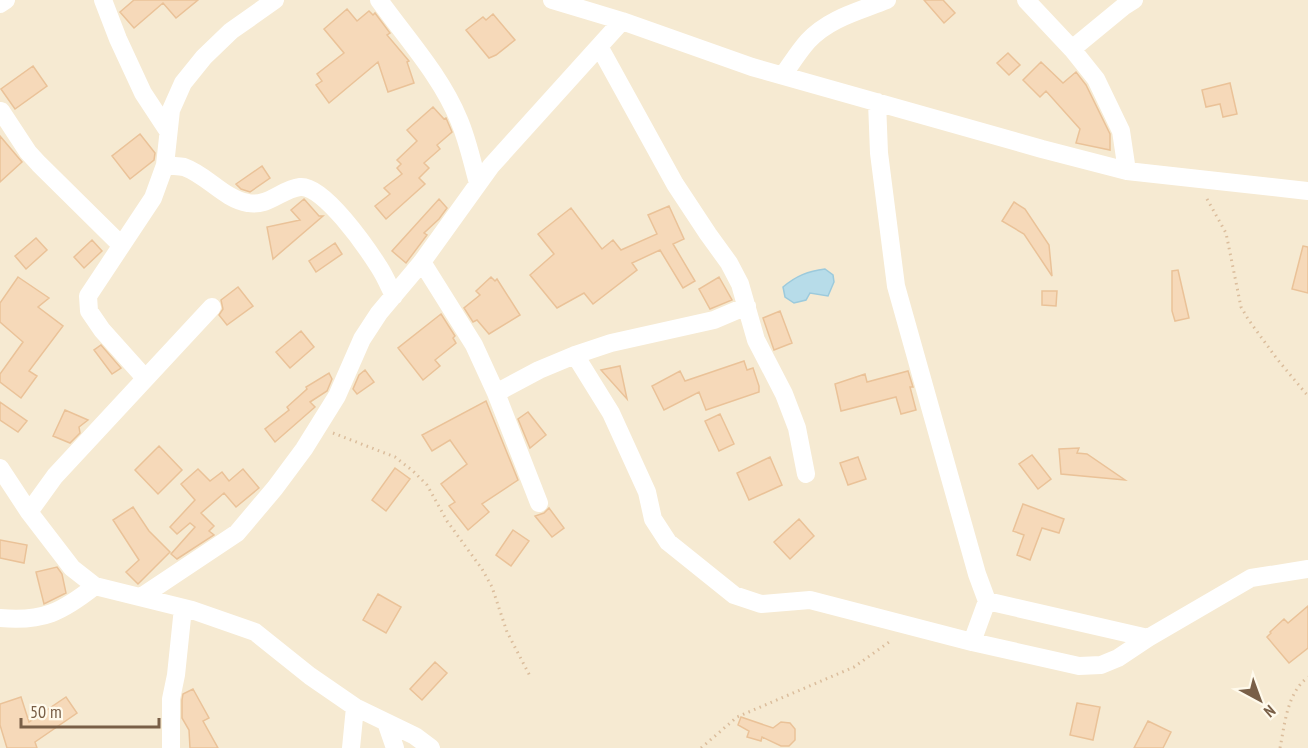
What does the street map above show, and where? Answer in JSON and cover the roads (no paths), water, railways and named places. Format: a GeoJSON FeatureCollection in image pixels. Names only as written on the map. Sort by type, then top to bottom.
{"type":"FeatureCollection","features":[{"type":"Feature","properties":{"kind":"street"},"geometry":{"type":"LineString","coordinates":[[0,4],[6,0]]}},
{"type":"Feature","properties":{"kind":"street"},"geometry":{"type":"LineString","coordinates":[[104,0],[118,39],[143,93],[168,131]]}},
{"type":"Feature","properties":{"kind":"street"},"geometry":{"type":"LineString","coordinates":[[145,378],[102,330],[89,311],[88,296],[153,198],[165,165],[171,110],[183,83],[204,57],[231,31],[275,0]]}},
{"type":"Feature","properties":{"kind":"street"},"geometry":{"type":"LineString","coordinates":[[379,0],[445,93],[468,143],[478,183]]}},
{"type":"Feature","properties":{"kind":"street"},"geometry":{"type":"LineString","coordinates":[[552,0],[589,7],[752,67],[1127,171],[1308,191]]}},
{"type":"Feature","properties":{"kind":"street"},"geometry":{"type":"LineString","coordinates":[[783,75],[810,39],[826,27],[844,16],[887,0]]}},
{"type":"Feature","properties":{"kind":"street"},"geometry":{"type":"LineString","coordinates":[[1026,0],[1072,49],[1096,79],[1122,131],[1127,171]]}},
{"type":"Feature","properties":{"kind":"street"},"geometry":{"type":"LineString","coordinates":[[1072,49],[1134,0]]}},
{"type":"Feature","properties":{"kind":"street"},"geometry":{"type":"LineString","coordinates":[[141,597],[237,533],[275,488],[337,396],[362,339],[379,314],[422,262],[478,183],[538,112],[600,48],[622,21]]}},
{"type":"Feature","properties":{"kind":"street"},"geometry":{"type":"LineString","coordinates":[[600,48],[675,184],[729,263],[740,284],[756,340],[784,394],[797,428],[806,474]]}},
{"type":"Feature","properties":{"kind":"street"},"geometry":{"type":"LineString","coordinates":[[877,102],[879,153],[896,286],[977,574],[987,601],[972,642]]}},
{"type":"Feature","properties":{"kind":"street"},"geometry":{"type":"LineString","coordinates":[[1,111],[28,152],[121,245]]}},
{"type":"Feature","properties":{"kind":"street"},"geometry":{"type":"LineString","coordinates":[[165,165],[183,167],[198,174],[234,198],[249,204],[273,199],[287,190],[303,186],[316,190],[360,239],[381,269],[394,296]]}},
{"type":"Feature","properties":{"kind":"street"},"geometry":{"type":"LineString","coordinates":[[422,262],[474,345],[496,393],[538,503]]}},
{"type":"Feature","properties":{"kind":"street"},"geometry":{"type":"LineString","coordinates":[[496,393],[539,370],[611,343],[714,320],[747,306]]}},
{"type":"Feature","properties":{"kind":"street"},"geometry":{"type":"LineString","coordinates":[[29,512],[55,476],[213,307]]}},
{"type":"Feature","properties":{"kind":"street"},"geometry":{"type":"LineString","coordinates":[[575,356],[611,413],[647,492],[653,519],[669,542],[734,595],[761,604],[810,600],[972,642],[1079,666],[1101,665],[1118,658],[1251,578],[1308,569]]}},
{"type":"Feature","properties":{"kind":"street"},"geometry":{"type":"LineString","coordinates":[[0,468],[29,512],[72,568],[95,586],[183,608],[255,632],[310,676],[355,707],[415,736],[431,748]]}},
{"type":"Feature","properties":{"kind":"street"},"geometry":{"type":"LineString","coordinates":[[0,618],[42,617],[59,612],[95,586]]}},
{"type":"Feature","properties":{"kind":"street"},"geometry":{"type":"LineString","coordinates":[[987,601],[1148,638]]}},
{"type":"Feature","properties":{"kind":"street"},"geometry":{"type":"LineString","coordinates":[[171,748],[171,699],[176,675],[183,608]]}},
{"type":"Feature","properties":{"kind":"street"},"geometry":{"type":"LineString","coordinates":[[351,748],[355,707]]}},
{"type":"Feature","properties":{"kind":"street"},"geometry":{"type":"LineString","coordinates":[[386,722],[395,748]]}},
{"type":"Feature","properties":{"kind":"water"},"geometry":{"type":"Polygon","coordinates":[[[825,269],[833,275],[834,282],[828,296],[810,293],[806,300],[794,303],[785,297],[783,287],[788,283],[802,275],[825,269]]]}}]}
